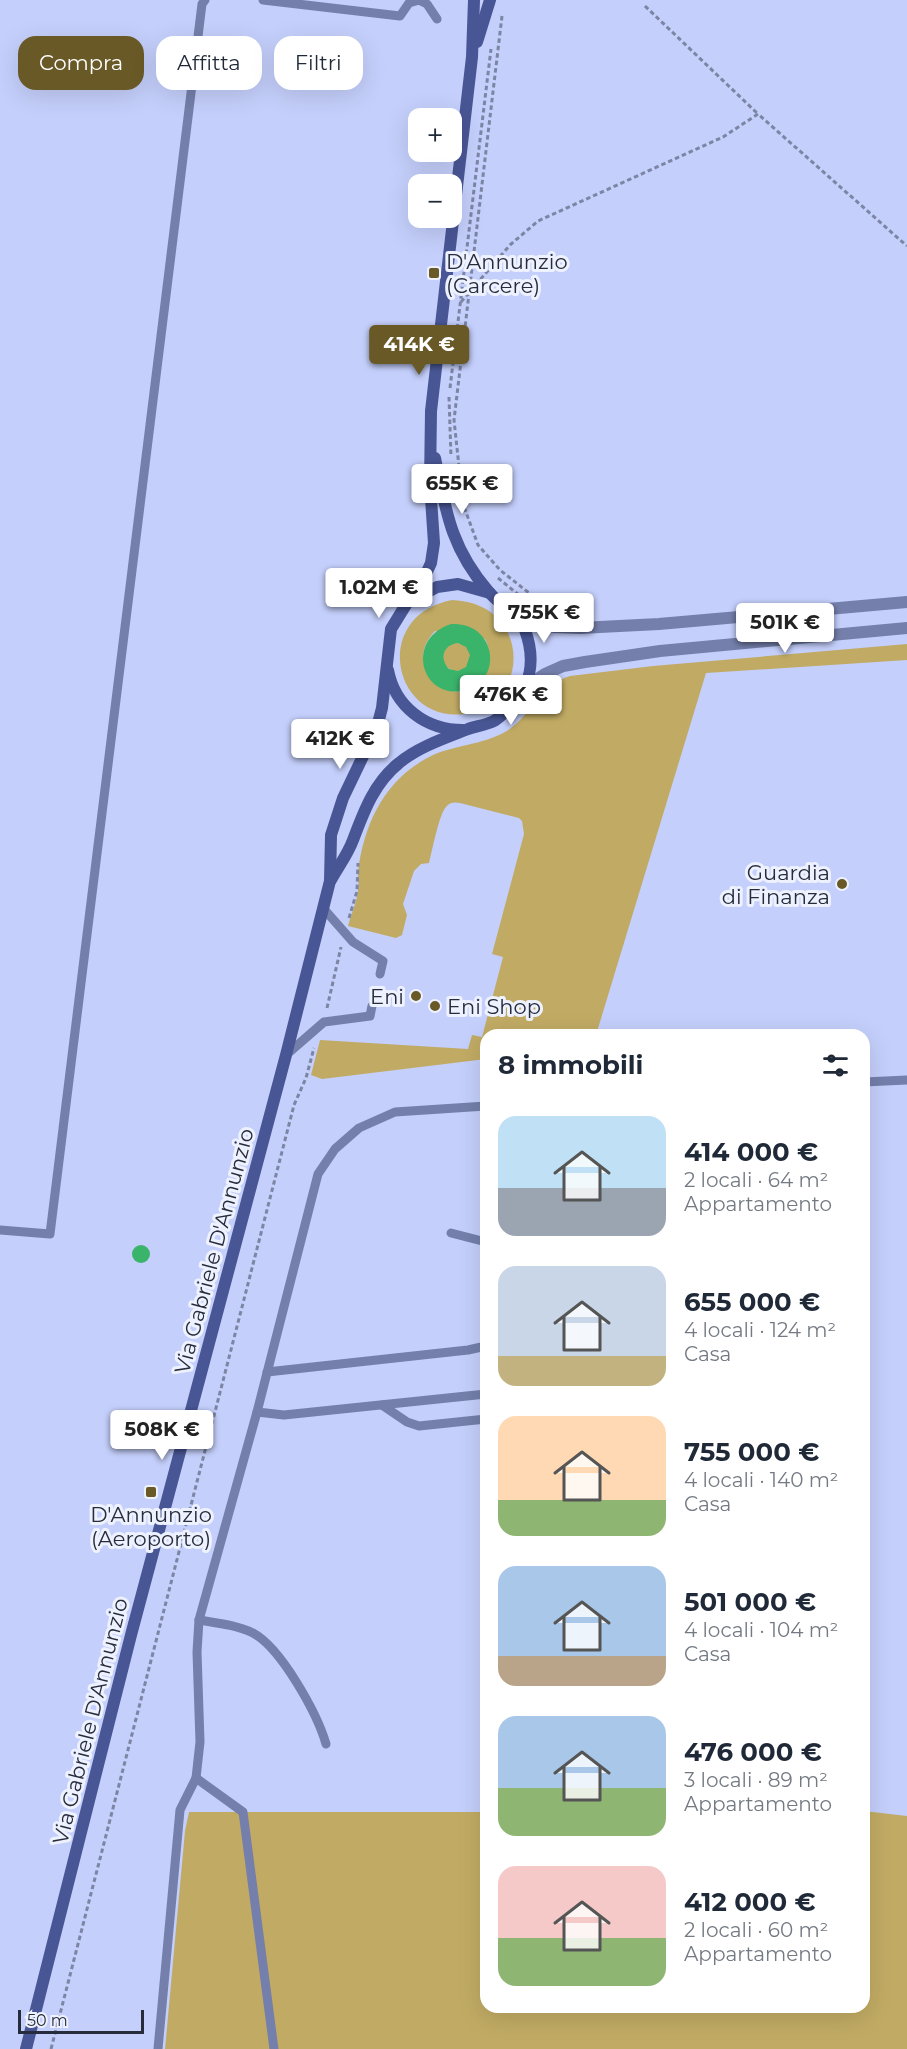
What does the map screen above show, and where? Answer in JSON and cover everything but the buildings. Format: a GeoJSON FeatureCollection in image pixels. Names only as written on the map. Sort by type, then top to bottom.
{"type":"FeatureCollection","features":[{"type":"Feature","properties":{"kind":"main road"},"geometry":{"type":"LineString","coordinates":[[415,598],[431,563],[434,543],[430,484],[431,411],[472,57],[474,0]]}},
{"type":"Feature","properties":{"kind":"main road"},"geometry":{"type":"LineString","coordinates":[[472,57],[490,0]]}},
{"type":"Feature","properties":{"kind":"main road"},"geometry":{"type":"LineString","coordinates":[[330,881],[353,842],[368,801],[398,763],[415,751],[495,720],[517,700],[527,686],[531,667],[525,629],[512,610],[489,593],[461,553],[448,522],[431,438]]}},
{"type":"Feature","properties":{"kind":"main road"},"geometry":{"type":"LineString","coordinates":[[330,881],[331,834],[343,798],[377,727],[382,708],[391,629],[399,614],[415,598],[437,587],[458,584],[489,593]]}},
{"type":"Feature","properties":{"kind":"main road"},"geometry":{"type":"LineString","coordinates":[[387,663],[396,694],[406,708],[419,718],[442,728],[467,730]]}},
{"type":"Feature","properties":{"kind":"main road","name":"Via Gabriele D'Annunzio"},"geometry":{"type":"LineString","coordinates":[[26,2049],[131,1635],[286,1055],[330,881]]}},
{"type":"Feature","properties":{"kind":"street"},"geometry":{"type":"LineString","coordinates":[[512,610],[554,627],[580,628],[659,624],[907,602]]}},
{"type":"Feature","properties":{"kind":"street"},"geometry":{"type":"LineString","coordinates":[[527,686],[563,666],[660,651],[907,628]]}},
{"type":"Feature","properties":{"kind":"lane"},"geometry":{"type":"LineString","coordinates":[[0,1230],[50,1234],[202,4],[206,0]]}},
{"type":"Feature","properties":{"kind":"lane"},"geometry":{"type":"LineString","coordinates":[[263,0],[400,16],[409,3],[419,0],[427,4],[436,19]]}},
{"type":"Feature","properties":{"kind":"lane"},"geometry":{"type":"LineString","coordinates":[[323,908],[353,942],[383,961],[380,974]]}},
{"type":"Feature","properties":{"kind":"lane"},"geometry":{"type":"LineString","coordinates":[[286,1055],[324,1022],[370,1016],[372,1006]]}},
{"type":"Feature","properties":{"kind":"lane"},"geometry":{"type":"LineString","coordinates":[[870,1082],[907,1080]]}},
{"type":"Feature","properties":{"kind":"lane"},"geometry":{"type":"LineString","coordinates":[[158,2049],[180,1810],[196,1778],[200,1742],[197,1652],[199,1620],[318,1174],[335,1149],[359,1128],[395,1112],[480,1106]]}},
{"type":"Feature","properties":{"kind":"lane"},"geometry":{"type":"LineString","coordinates":[[451,1233],[480,1240]]}},
{"type":"Feature","properties":{"kind":"lane"},"geometry":{"type":"LineString","coordinates":[[267,1372],[480,1347]]}},
{"type":"Feature","properties":{"kind":"lane"},"geometry":{"type":"LineString","coordinates":[[256,1412],[284,1414],[480,1395]]}},
{"type":"Feature","properties":{"kind":"lane"},"geometry":{"type":"LineString","coordinates":[[382,1405],[407,1422],[419,1426],[480,1420]]}},
{"type":"Feature","properties":{"kind":"lane"},"geometry":{"type":"LineString","coordinates":[[199,1620],[221,1623],[254,1634],[278,1654],[320,1724],[326,1744]]}},
{"type":"Feature","properties":{"kind":"lane"},"geometry":{"type":"LineString","coordinates":[[196,1778],[243,1812],[274,2049]]}},
{"type":"Feature","properties":{"kind":"path"},"geometry":{"type":"LineString","coordinates":[[645,6],[759,114],[907,246]]}},
{"type":"Feature","properties":{"kind":"path"},"geometry":{"type":"LineString","coordinates":[[502,10],[454,420],[463,504],[478,544],[500,570],[546,607],[554,610]]}},
{"type":"Feature","properties":{"kind":"path"},"geometry":{"type":"LineString","coordinates":[[451,459],[448,398],[491,43]]}},
{"type":"Feature","properties":{"kind":"path"},"geometry":{"type":"LineString","coordinates":[[441,315],[460,303],[510,245],[538,221],[723,137],[759,114]]}},
{"type":"Feature","properties":{"kind":"path"},"geometry":{"type":"LineString","coordinates":[[493,574],[526,601]]}},
{"type":"Feature","properties":{"kind":"path"},"geometry":{"type":"LineString","coordinates":[[51,2049],[291,1116],[324,1022],[357,891],[358,861]]}},
{"type":"Feature","properties":{"kind":"shaded area"},"geometry":{"type":"Polygon","coordinates":[[[452,600],[479,605],[497,618],[509,635],[514,655],[511,675],[502,693],[486,707],[464,714],[440,712],[421,702],[407,686],[401,666],[401,645],[409,626],[426,610],[452,600]],[[435,631],[425,647],[424,662],[429,675],[439,685],[451,691],[464,691],[476,684],[485,670],[488,658],[489,651],[485,639],[435,631]]]}},
{"type":"Feature","properties":{"kind":"shaded area"},"geometry":{"type":"Polygon","coordinates":[[[451,624],[466,626],[478,632],[486,642],[490,653],[490,665],[485,677],[476,686],[462,691],[448,691],[437,686],[428,677],[423,654],[428,642],[437,631],[451,624]],[[458,643],[446,649],[443,656],[449,669],[458,671],[466,667],[470,655],[466,647],[458,643]]]}},
{"type":"Feature","properties":{"kind":"shaded area"},"geometry":{"type":"Polygon","coordinates":[[[457,643],[467,647],[471,657],[467,667],[457,671],[447,667],[443,657],[447,647],[457,643]]]}},
{"type":"Feature","properties":{"kind":"shaded area"},"geometry":{"type":"Polygon","coordinates":[[[907,644],[907,660],[706,673],[598,1029],[484,1029],[503,957],[492,954],[524,834],[522,821],[519,818],[460,803],[449,804],[443,811],[429,863],[421,864],[414,871],[403,904],[407,915],[402,935],[396,938],[348,926],[357,894],[358,872],[365,836],[379,804],[401,777],[440,752],[487,740],[505,732],[522,718],[551,686],[560,680],[570,676],[653,666],[907,644]]]}},
{"type":"Feature","properties":{"kind":"shaded area"},"geometry":{"type":"Polygon","coordinates":[[[472,1035],[480,1037],[480,1060],[322,1079],[311,1075],[320,1040],[468,1049],[472,1035]]]}},
{"type":"Feature","properties":{"kind":"shaded area"},"geometry":{"type":"Polygon","coordinates":[[[137,1245],[145,1245],[150,1250],[148,1261],[137,1263],[132,1258],[132,1250],[137,1245]]]}},
{"type":"Feature","properties":{"kind":"shaded area"},"geometry":{"type":"Polygon","coordinates":[[[189,1812],[480,1812],[480,2013],[870,2013],[870,1812],[907,1816],[907,2049],[165,2049],[185,1831],[189,1812]]]}},
{"type":"Feature","properties":{"kind":"place","name":"D'Annunzio (Carcere)"},"geometry":{"type":"Point","coordinates":[434,273]}},
{"type":"Feature","properties":{"kind":"place","name":"Guardia di Finanza"},"geometry":{"type":"Point","coordinates":[842,884]}},
{"type":"Feature","properties":{"kind":"place","name":"Eni"},"geometry":{"type":"Point","coordinates":[416,996]}},
{"type":"Feature","properties":{"kind":"place","name":"Eni Shop"},"geometry":{"type":"Point","coordinates":[435,1006]}},
{"type":"Feature","properties":{"kind":"place","name":"D'Annunzio (Aeroporto)"},"geometry":{"type":"Point","coordinates":[151,1492]}}]}
